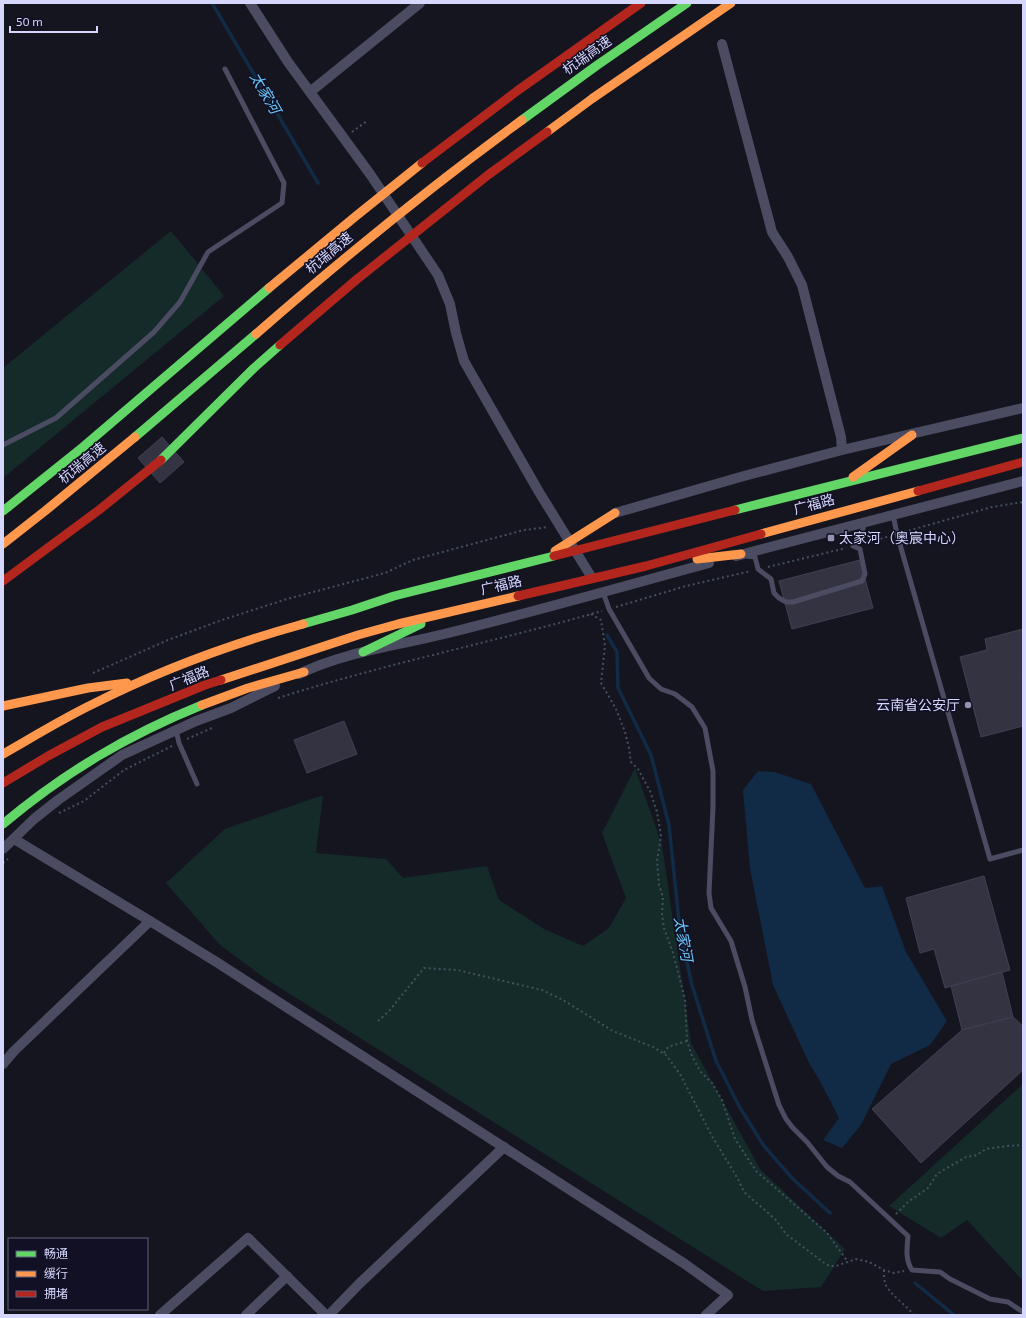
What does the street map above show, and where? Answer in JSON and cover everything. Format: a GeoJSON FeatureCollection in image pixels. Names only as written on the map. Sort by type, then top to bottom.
{"type":"FeatureCollection","features":[{"type":"Feature","properties":{"kind":"main road","name":"杭瑞高速"},"geometry":{"type":"LineString","coordinates":[[3,511],[115,420],[277,281],[371,203],[494,107],[641,3]]}},
{"type":"Feature","properties":{"kind":"main road","name":"杭瑞高速"},"geometry":{"type":"LineString","coordinates":[[3,544],[85,479],[334,267],[437,184],[548,100],[687,3]]}},
{"type":"Feature","properties":{"kind":"main road"},"geometry":{"type":"LineString","coordinates":[[3,581],[105,506],[161,460],[254,368],[356,280],[452,203],[613,83],[731,3]]}},
{"type":"Feature","properties":{"kind":"main road"},"geometry":{"type":"LineString","coordinates":[[846,482],[912,435]]}},
{"type":"Feature","properties":{"kind":"main road","name":"广福路"},"geometry":{"type":"LineString","coordinates":[[3,754],[92,704],[139,682],[193,660],[270,633],[352,610],[394,596],[1023,438]]}},
{"type":"Feature","properties":{"kind":"main road","name":"广福路"},"geometry":{"type":"LineString","coordinates":[[3,783],[48,756],[102,727],[205,685],[358,635],[438,614],[646,566],[1023,462]]}},
{"type":"Feature","properties":{"kind":"main road"},"geometry":{"type":"LineString","coordinates":[[542,559],[615,513]]}},
{"type":"Feature","properties":{"kind":"main road"},"geometry":{"type":"LineString","coordinates":[[646,566],[741,554]]}},
{"type":"Feature","properties":{"kind":"main road"},"geometry":{"type":"LineString","coordinates":[[363,652],[412,629],[438,614]]}},
{"type":"Feature","properties":{"kind":"main road"},"geometry":{"type":"LineString","coordinates":[[3,824],[30,800],[53,783],[85,762],[116,745],[214,700],[304,672]]}},
{"type":"Feature","properties":{"kind":"main road"},"geometry":{"type":"LineString","coordinates":[[3,706],[88,688],[139,682]]}},
{"type":"Feature","properties":{"kind":"street"},"geometry":{"type":"LineString","coordinates":[[250,3],[288,62],[370,174],[438,275],[450,304],[464,361],[559,525],[576,550],[592,578]]}},
{"type":"Feature","properties":{"kind":"street"},"geometry":{"type":"LineString","coordinates":[[310,92],[420,3]]}},
{"type":"Feature","properties":{"kind":"street"},"geometry":{"type":"LineString","coordinates":[[722,44],[772,232],[788,257],[802,285],[841,437],[842,450]]}},
{"type":"Feature","properties":{"kind":"street"},"geometry":{"type":"LineString","coordinates":[[615,513],[842,450],[912,435],[1023,408]]}},
{"type":"Feature","properties":{"kind":"street"},"geometry":{"type":"LineString","coordinates":[[3,849],[34,819],[58,800],[122,755],[176,730],[231,708],[304,672],[330,662],[363,652],[442,635],[741,554],[1023,481]]}},
{"type":"Feature","properties":{"kind":"street"},"geometry":{"type":"LineString","coordinates":[[14,839],[150,921],[685,1264],[728,1294],[706,1315]]}},
{"type":"Feature","properties":{"kind":"street"},"geometry":{"type":"LineString","coordinates":[[3,1064],[14,1051],[150,921]]}},
{"type":"Feature","properties":{"kind":"street"},"geometry":{"type":"LineString","coordinates":[[329,1315],[359,1284],[504,1148]]}},
{"type":"Feature","properties":{"kind":"street"},"geometry":{"type":"LineString","coordinates":[[160,1315],[248,1238],[326,1315]]}},
{"type":"Feature","properties":{"kind":"street"},"geometry":{"type":"LineString","coordinates":[[246,1315],[287,1276]]}},
{"type":"Feature","properties":{"kind":"lane"},"geometry":{"type":"LineString","coordinates":[[3,445],[56,418],[154,332],[180,302],[208,252],[282,204],[284,183],[225,69]]}},
{"type":"Feature","properties":{"kind":"lane"},"geometry":{"type":"LineString","coordinates":[[893,515],[897,534],[990,858],[1023,850]]}},
{"type":"Feature","properties":{"kind":"lane"},"geometry":{"type":"LineString","coordinates":[[741,554],[754,557],[758,569],[771,579],[774,593],[786,602],[793,602],[862,581],[865,574],[860,549],[853,546],[861,534],[865,522]]}},
{"type":"Feature","properties":{"kind":"lane"},"geometry":{"type":"LineString","coordinates":[[603,592],[609,609],[649,678],[661,689],[676,694],[692,707],[705,728],[713,771],[709,893],[711,908],[731,940],[745,987],[752,1020],[779,1105],[786,1119],[827,1167],[838,1176],[850,1182],[908,1236],[907,1257],[908,1264],[912,1270],[940,1272],[950,1279],[990,1299],[1008,1302],[1023,1312]]}},
{"type":"Feature","properties":{"kind":"lane"},"geometry":{"type":"LineString","coordinates":[[176,730],[179,743],[197,784]]}},
{"type":"Feature","properties":{"kind":"path"},"geometry":{"type":"LineString","coordinates":[[343,139],[367,121]]}},
{"type":"Feature","properties":{"kind":"path"},"geometry":{"type":"LineString","coordinates":[[273,699],[422,657],[591,614],[686,586],[853,546],[992,507],[1023,502]]}},
{"type":"Feature","properties":{"kind":"path"},"geometry":{"type":"LineString","coordinates":[[88,675],[222,620],[273,604],[385,573],[413,560],[524,530],[559,525]]}},
{"type":"Feature","properties":{"kind":"path"},"geometry":{"type":"LineString","coordinates":[[591,614],[601,620],[605,646],[601,683],[616,710],[625,732],[631,762],[638,770],[650,791],[657,812],[661,836],[657,861],[659,885],[663,896],[662,914],[664,928],[673,953],[685,999],[686,1041],[700,1071],[712,1084],[722,1100],[735,1138],[756,1171],[827,1233],[848,1262]]}},
{"type":"Feature","properties":{"kind":"path"},"geometry":{"type":"LineString","coordinates":[[59,814],[84,801],[124,770],[218,725]]}},
{"type":"Feature","properties":{"kind":"path"},"geometry":{"type":"LineString","coordinates":[[3,864],[23,844]]}},
{"type":"Feature","properties":{"kind":"path"},"geometry":{"type":"LineString","coordinates":[[378,1022],[389,1011],[424,968],[457,970],[542,990],[563,1000],[613,1031],[664,1053],[680,1074],[713,1138],[738,1179],[744,1192],[775,1220],[786,1234],[829,1266],[836,1266],[856,1259],[870,1262],[884,1270],[894,1273],[912,1270]]}},
{"type":"Feature","properties":{"kind":"path"},"geometry":{"type":"LineString","coordinates":[[664,1053],[668,1047],[686,1041]]}},
{"type":"Feature","properties":{"kind":"path"},"geometry":{"type":"LineString","coordinates":[[890,1219],[908,1202],[928,1188],[938,1174],[966,1157],[977,1155],[986,1149],[1023,1145]]}},
{"type":"Feature","properties":{"kind":"path"},"geometry":{"type":"LineString","coordinates":[[884,1270],[886,1285],[892,1294],[907,1306],[914,1315]]}},
{"type":"Feature","properties":{"kind":"green space"},"geometry":{"type":"Polygon","coordinates":[[[171,231],[224,296],[3,478],[3,368],[171,231]]]}},
{"type":"Feature","properties":{"kind":"green space"},"geometry":{"type":"Polygon","coordinates":[[[635,768],[662,845],[691,1043],[760,1169],[845,1249],[821,1287],[763,1291],[266,979],[220,945],[166,883],[225,829],[323,795],[316,853],[386,859],[403,878],[487,866],[499,900],[544,929],[583,946],[609,928],[626,898],[602,833],[635,768]]]}},
{"type":"Feature","properties":{"kind":"green space"},"geometry":{"type":"Polygon","coordinates":[[[1023,1084],[1023,1281],[967,1220],[941,1238],[889,1206],[1023,1084]]]}},
{"type":"Feature","properties":{"kind":"water"},"geometry":{"type":"Polygon","coordinates":[[[758,771],[775,772],[811,784],[865,888],[882,886],[906,952],[947,1021],[930,1045],[891,1064],[861,1125],[842,1148],[823,1140],[839,1118],[808,1061],[773,985],[750,869],[743,790],[758,771]]]}},
{"type":"Feature","properties":{"kind":"building"},"geometry":{"type":"Polygon","coordinates":[[[162,437],[184,462],[160,483],[138,458],[162,437]]]}},
{"type":"Feature","properties":{"kind":"building"},"geometry":{"type":"Polygon","coordinates":[[[860,560],[873,608],[792,629],[779,581],[860,560]]]}},
{"type":"Feature","properties":{"kind":"building"},"geometry":{"type":"Polygon","coordinates":[[[1023,629],[1023,726],[981,737],[960,657],[987,650],[985,639],[1023,629]]]}},
{"type":"Feature","properties":{"kind":"building"},"geometry":{"type":"Polygon","coordinates":[[[344,721],[357,754],[307,773],[294,740],[344,721]]]}},
{"type":"Feature","properties":{"kind":"building"},"geometry":{"type":"Polygon","coordinates":[[[984,876],[1010,970],[945,988],[934,949],[920,953],[906,898],[984,876]]]}},
{"type":"Feature","properties":{"kind":"building"},"geometry":{"type":"Polygon","coordinates":[[[1002,972],[1013,1017],[962,1030],[951,986],[1002,972]]]}},
{"type":"Feature","properties":{"kind":"building"},"geometry":{"type":"Polygon","coordinates":[[[1013,1017],[1023,1026],[1023,1070],[921,1163],[872,1109],[962,1030],[1013,1017]]]}},
{"type":"Feature","properties":{"kind":"waterway","name":"太家河"},"geometry":{"type":"LineString","coordinates":[[212,3],[318,183]]}},
{"type":"Feature","properties":{"kind":"waterway","name":"太家河"},"geometry":{"type":"LineString","coordinates":[[607,635],[617,652],[618,688],[651,755],[669,825],[680,931],[692,985],[716,1061],[739,1106],[764,1146],[792,1178],[830,1213]]}},
{"type":"Feature","properties":{"kind":"waterway","name":"太家河"},"geometry":{"type":"LineString","coordinates":[[915,1283],[954,1315]]}},
{"type":"Feature","properties":{"kind":"traffic: fast"},"geometry":{"type":"LineString","coordinates":[[522,120],[596,66],[687,3]]}},
{"type":"Feature","properties":{"kind":"traffic: fast"},"geometry":{"type":"LineString","coordinates":[[3,511],[83,447],[269,288]]}},
{"type":"Feature","properties":{"kind":"traffic: fast"},"geometry":{"type":"LineString","coordinates":[[135,437],[256,334]]}},
{"type":"Feature","properties":{"kind":"traffic: fast"},"geometry":{"type":"LineString","coordinates":[[161,460],[254,368],[280,345]]}},
{"type":"Feature","properties":{"kind":"traffic: fast"},"geometry":{"type":"LineString","coordinates":[[735,510],[1023,438]]}},
{"type":"Feature","properties":{"kind":"traffic: fast"},"geometry":{"type":"LineString","coordinates":[[303,624],[394,596],[554,556]]}},
{"type":"Feature","properties":{"kind":"traffic: fast"},"geometry":{"type":"LineString","coordinates":[[363,652],[421,624]]}},
{"type":"Feature","properties":{"kind":"traffic: fast"},"geometry":{"type":"LineString","coordinates":[[3,824],[26,805],[98,756],[148,729],[202,705]]}},
{"type":"Feature","properties":{"kind":"traffic: slow"},"geometry":{"type":"LineString","coordinates":[[593,98],[731,3]]}},
{"type":"Feature","properties":{"kind":"traffic: slow"},"geometry":{"type":"LineString","coordinates":[[547,132],[593,98]]}},
{"type":"Feature","properties":{"kind":"traffic: slow"},"geometry":{"type":"LineString","coordinates":[[256,334],[387,224],[522,120]]}},
{"type":"Feature","properties":{"kind":"traffic: slow"},"geometry":{"type":"LineString","coordinates":[[269,288],[422,163]]}},
{"type":"Feature","properties":{"kind":"traffic: slow"},"geometry":{"type":"LineString","coordinates":[[853,477],[912,435]]}},
{"type":"Feature","properties":{"kind":"traffic: slow"},"geometry":{"type":"LineString","coordinates":[[3,544],[135,437]]}},
{"type":"Feature","properties":{"kind":"traffic: slow"},"geometry":{"type":"LineString","coordinates":[[761,534],[918,491]]}},
{"type":"Feature","properties":{"kind":"traffic: slow"},"geometry":{"type":"LineString","coordinates":[[555,551],[615,513]]}},
{"type":"Feature","properties":{"kind":"traffic: slow"},"geometry":{"type":"LineString","coordinates":[[697,559],[741,554]]}},
{"type":"Feature","properties":{"kind":"traffic: slow"},"geometry":{"type":"LineString","coordinates":[[221,680],[358,635],[398,624],[518,596]]}},
{"type":"Feature","properties":{"kind":"traffic: slow"},"geometry":{"type":"LineString","coordinates":[[3,754],[81,710],[144,680],[223,649],[303,624]]}},
{"type":"Feature","properties":{"kind":"traffic: slow"},"geometry":{"type":"LineString","coordinates":[[202,705],[248,688],[304,672]]}},
{"type":"Feature","properties":{"kind":"traffic: slow"},"geometry":{"type":"LineString","coordinates":[[3,706],[88,688],[127,683]]}},
{"type":"Feature","properties":{"kind":"traffic: jam"},"geometry":{"type":"LineString","coordinates":[[422,163],[517,91],[641,3]]}},
{"type":"Feature","properties":{"kind":"traffic: jam"},"geometry":{"type":"LineString","coordinates":[[356,280],[488,175],[547,132]]}},
{"type":"Feature","properties":{"kind":"traffic: jam"},"geometry":{"type":"LineString","coordinates":[[280,345],[356,280]]}},
{"type":"Feature","properties":{"kind":"traffic: jam"},"geometry":{"type":"LineString","coordinates":[[3,581],[99,510],[161,460]]}},
{"type":"Feature","properties":{"kind":"traffic: jam"},"geometry":{"type":"LineString","coordinates":[[918,491],[1023,462]]}},
{"type":"Feature","properties":{"kind":"traffic: jam"},"geometry":{"type":"LineString","coordinates":[[554,556],[735,510]]}},
{"type":"Feature","properties":{"kind":"traffic: jam"},"geometry":{"type":"LineString","coordinates":[[518,596],[646,566],[761,534]]}},
{"type":"Feature","properties":{"kind":"traffic: jam"},"geometry":{"type":"LineString","coordinates":[[3,783],[48,756],[102,727],[205,685],[221,680]]}},
{"type":"Feature","properties":{"kind":"place","name":"太家河（奥宸中心）"},"geometry":{"type":"Point","coordinates":[831,538]}},
{"type":"Feature","properties":{"kind":"place","name":"云南省公安厅"},"geometry":{"type":"Point","coordinates":[968,705]}}]}
